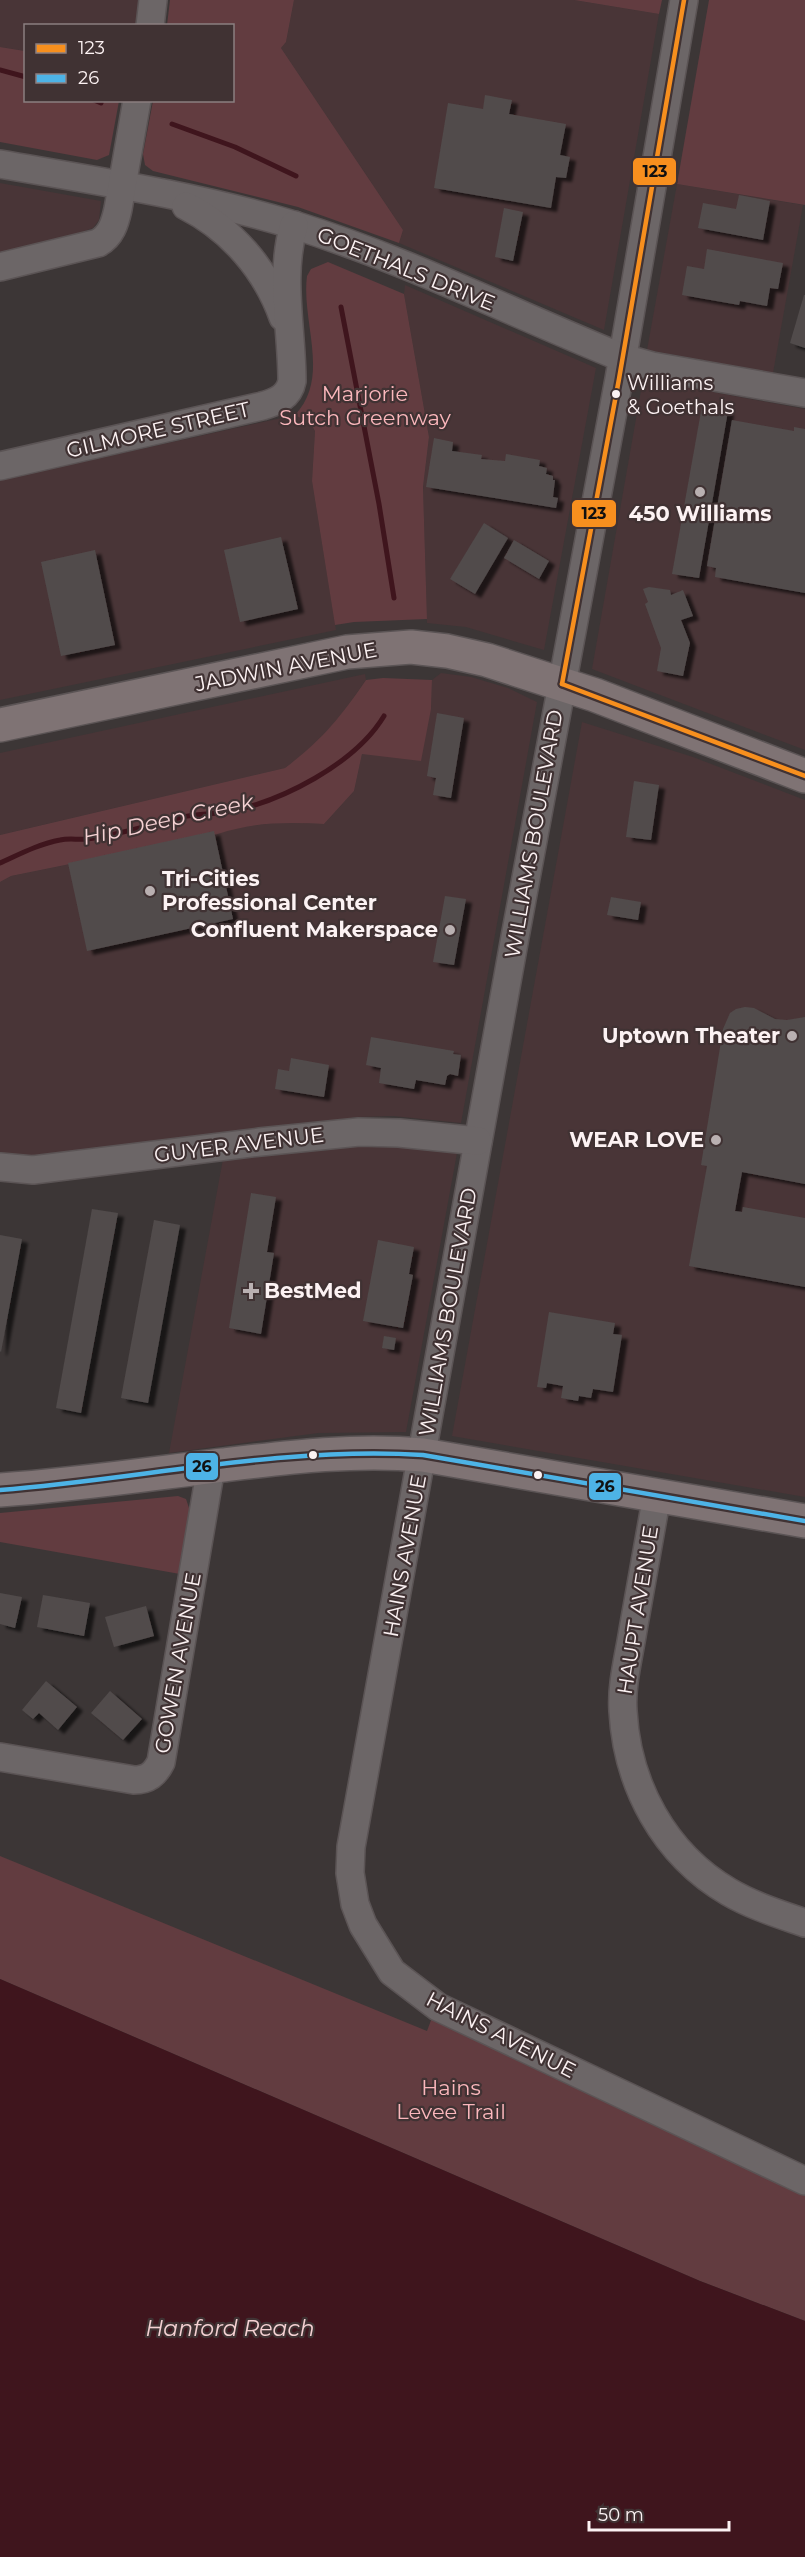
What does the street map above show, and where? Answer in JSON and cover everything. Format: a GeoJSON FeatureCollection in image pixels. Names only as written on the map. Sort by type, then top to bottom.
{"type":"FeatureCollection","features":[{"type":"Feature","properties":{"kind":"main road","name":"JADWIN AVENUE"},"geometry":{"type":"LineString","coordinates":[[0,725],[347,652],[384,648],[430,648],[467,655],[596,695],[805,776]]}},
{"type":"Feature","properties":{"kind":"main road"},"geometry":{"type":"LineString","coordinates":[[0,1490],[77,1484],[340,1452],[423,1455],[805,1521]]}},
{"type":"Feature","properties":{"kind":"street"},"geometry":{"type":"LineString","coordinates":[[150,24],[153,0]]}},
{"type":"Feature","properties":{"kind":"street","name":"WILLIAMS BOULEVARD"},"geometry":{"type":"LineString","coordinates":[[423,1455],[478,1141],[623,358],[684,0]]}},
{"type":"Feature","properties":{"kind":"street"},"geometry":{"type":"LineString","coordinates":[[0,267],[103,240],[116,220],[137,102]]}},
{"type":"Feature","properties":{"kind":"street","name":"GOETHALS DRIVE"},"geometry":{"type":"LineString","coordinates":[[0,164],[123,185],[221,206],[294,225],[360,249],[623,358],[652,366],[805,393]]}},
{"type":"Feature","properties":{"kind":"street"},"geometry":{"type":"LineString","coordinates":[[150,191],[213,221],[238,244],[272,291],[290,341]]}},
{"type":"Feature","properties":{"kind":"street","name":"GILMORE STREET"},"geometry":{"type":"LineString","coordinates":[[0,466],[272,403],[285,396],[292,385],[286,273],[294,225]]}},
{"type":"Feature","properties":{"kind":"street","name":"GUYER AVENUE"},"geometry":{"type":"LineString","coordinates":[[0,1167],[33,1170],[359,1132],[399,1133],[478,1141]]}},
{"type":"Feature","properties":{"kind":"street","name":"HAINS AVENUE"},"geometry":{"type":"LineString","coordinates":[[423,1455],[351,1848],[350,1873],[355,1904],[363,1925],[392,1972],[438,2007],[805,2181]]}},
{"type":"Feature","properties":{"kind":"street","name":"GOWEN AVENUE"},"geometry":{"type":"LineString","coordinates":[[0,1757],[134,1780],[142,1780],[157,1771],[161,1762],[211,1467]]}},
{"type":"Feature","properties":{"kind":"street","name":"HAUPT AVENUE"},"geometry":{"type":"LineString","coordinates":[[657,1495],[626,1671],[622,1709],[633,1774],[662,1830],[682,1855],[703,1874],[752,1904],[805,1923]]}},
{"type":"Feature","properties":{"kind":"shaded area"},"geometry":{"type":"Polygon","coordinates":[[[0,0],[140,0],[136,24],[24,24],[24,51],[0,47],[0,0]]]}},
{"type":"Feature","properties":{"kind":"shaded area"},"geometry":{"type":"Polygon","coordinates":[[[294,0],[574,0],[659,14],[604,330],[399,243],[403,230],[281,48],[286,42],[294,0]]]}},
{"type":"Feature","properties":{"kind":"shaded area"},"geometry":{"type":"Polygon","coordinates":[[[0,183],[101,201],[99,220],[93,228],[82,232],[0,253],[0,183]]]}},
{"type":"Feature","properties":{"kind":"shaded area"},"geometry":{"type":"Polygon","coordinates":[[[677,184],[803,205],[773,373],[647,350],[677,184]]]}},
{"type":"Feature","properties":{"kind":"shaded area"},"geometry":{"type":"Polygon","coordinates":[[[405,285],[596,368],[544,650],[466,627],[427,623],[423,487],[429,437],[404,294],[405,285]]]}},
{"type":"Feature","properties":{"kind":"shaded area"},"geometry":{"type":"Polygon","coordinates":[[[643,379],[805,409],[805,750],[592,669],[643,379]]]}},
{"type":"Feature","properties":{"kind":"shaded area"},"geometry":{"type":"Polygon","coordinates":[[[295,415],[311,424],[315,431],[312,481],[336,630],[0,700],[0,480],[295,415]]]}},
{"type":"Feature","properties":{"kind":"shaded area"},"geometry":{"type":"Polygon","coordinates":[[[441,673],[471,677],[508,688],[537,702],[461,1123],[393,1116],[358,1117],[48,1157],[0,1158],[0,882],[11,876],[218,834],[235,828],[281,822],[324,824],[354,791],[362,754],[431,709],[432,680],[441,673]]]}},
{"type":"Feature","properties":{"kind":"shaded area"},"geometry":{"type":"Polygon","coordinates":[[[365,674],[366,680],[332,728],[285,768],[0,835],[0,753],[365,674]]]}},
{"type":"Feature","properties":{"kind":"shaded area"},"geometry":{"type":"Polygon","coordinates":[[[582,722],[693,757],[805,800],[805,1497],[452,1436],[582,722]]]}},
{"type":"Feature","properties":{"kind":"shaded area"},"geometry":{"type":"Polygon","coordinates":[[[360,1144],[416,1145],[457,1153],[406,1432],[318,1433],[169,1453],[223,1159],[296,1149],[322,1151],[360,1144]]]}},
{"type":"Feature","properties":{"kind":"green space"},"geometry":{"type":"Polygon","coordinates":[[[170,0],[294,0],[286,42],[281,48],[403,230],[399,243],[298,207],[153,171],[145,165],[143,154],[153,102],[234,102],[234,24],[167,24],[170,0]]]}},
{"type":"Feature","properties":{"kind":"green space"},"geometry":{"type":"Polygon","coordinates":[[[574,0],[662,0],[659,14],[574,0]]]}},
{"type":"Feature","properties":{"kind":"green space"},"geometry":{"type":"Polygon","coordinates":[[[709,0],[805,0],[805,205],[677,184],[709,0]]]}},
{"type":"Feature","properties":{"kind":"green space"},"geometry":{"type":"Polygon","coordinates":[[[0,47],[24,51],[24,102],[119,102],[109,155],[97,160],[0,142],[0,47]]]}},
{"type":"Feature","properties":{"kind":"green space","name":"Marjorie Sutch Greenway"},"geometry":{"type":"Polygon","coordinates":[[[328,262],[404,294],[429,437],[423,487],[427,619],[335,625],[312,481],[315,431],[311,424],[295,415],[306,400],[313,366],[306,294],[307,276],[311,269],[328,262]]]}},
{"type":"Feature","properties":{"kind":"green space"},"geometry":{"type":"Polygon","coordinates":[[[383,678],[432,680],[431,709],[421,761],[362,754],[354,791],[324,824],[283,823],[244,827],[11,876],[0,882],[0,835],[285,768],[330,728],[366,680],[383,678]]]}},
{"type":"Feature","properties":{"kind":"green space"},"geometry":{"type":"Polygon","coordinates":[[[178,1496],[186,1499],[190,1511],[180,1574],[0,1542],[0,1513],[178,1496]]]}},
{"type":"Feature","properties":{"kind":"green space","name":"Hains Levee Trail"},"geometry":{"type":"Polygon","coordinates":[[[0,1856],[427,2031],[433,2015],[805,2194],[805,2321],[700,2281],[0,1979],[0,1856]]]}},
{"type":"Feature","properties":{"kind":"water","name":"Hanford Reach"},"geometry":{"type":"Polygon","coordinates":[[[0,1979],[700,2281],[805,2321],[805,2557],[0,2557],[0,1979]]]}},
{"type":"Feature","properties":{"kind":"building"},"geometry":{"type":"Polygon","coordinates":[[[485,95],[512,100],[509,114],[566,124],[560,155],[570,157],[566,178],[556,177],[551,208],[434,188],[448,103],[483,109],[485,95]]]}},
{"type":"Feature","properties":{"kind":"building"},"geometry":{"type":"Polygon","coordinates":[[[739,195],[770,201],[763,240],[698,228],[703,203],[736,209],[739,195]]]}},
{"type":"Feature","properties":{"kind":"building"},"geometry":{"type":"Polygon","coordinates":[[[504,208],[523,212],[513,261],[495,257],[504,208]]]}},
{"type":"Feature","properties":{"kind":"building"},"geometry":{"type":"Polygon","coordinates":[[[707,249],[783,263],[778,289],[770,288],[767,306],[740,301],[739,305],[682,295],[687,266],[704,269],[707,249]]]}},
{"type":"Feature","properties":{"kind":"building"},"geometry":{"type":"Polygon","coordinates":[[[805,295],[805,348],[790,343],[805,295]]]}},
{"type":"Feature","properties":{"kind":"building","name":"450 Williams"},"geometry":{"type":"Polygon","coordinates":[[[702,406],[728,411],[699,578],[672,574],[702,406]]]}},
{"type":"Feature","properties":{"kind":"building"},"geometry":{"type":"Polygon","coordinates":[[[732,420],[794,431],[794,427],[805,429],[805,593],[715,577],[716,568],[707,566],[732,420]]]}},
{"type":"Feature","properties":{"kind":"building"},"geometry":{"type":"Polygon","coordinates":[[[434,438],[453,442],[452,451],[482,455],[481,459],[505,461],[506,454],[540,460],[539,466],[547,468],[546,474],[553,476],[555,480],[553,497],[558,498],[556,508],[426,487],[434,438]]]}},
{"type":"Feature","properties":{"kind":"building"},"geometry":{"type":"Polygon","coordinates":[[[484,523],[508,538],[475,594],[450,579],[484,523]]]}},
{"type":"Feature","properties":{"kind":"building"},"geometry":{"type":"Polygon","coordinates":[[[281,537],[298,609],[240,622],[224,550],[281,537]]]}},
{"type":"Feature","properties":{"kind":"building"},"geometry":{"type":"Polygon","coordinates":[[[514,540],[549,561],[539,579],[504,558],[514,540]]]}},
{"type":"Feature","properties":{"kind":"building"},"geometry":{"type":"Polygon","coordinates":[[[95,550],[115,645],[61,656],[41,562],[95,550]]]}},
{"type":"Feature","properties":{"kind":"building"},"geometry":{"type":"Polygon","coordinates":[[[649,587],[670,590],[671,595],[683,590],[693,616],[681,620],[690,643],[683,676],[657,671],[661,648],[645,604],[648,602],[643,589],[649,587]]]}},
{"type":"Feature","properties":{"kind":"building"},"geometry":{"type":"Polygon","coordinates":[[[437,713],[464,718],[451,798],[433,795],[436,778],[427,776],[437,713]]]}},
{"type":"Feature","properties":{"kind":"building"},"geometry":{"type":"Polygon","coordinates":[[[634,781],[659,785],[651,840],[626,837],[634,781]]]}},
{"type":"Feature","properties":{"kind":"building","name":"Tri-Cities Professional Center"},"geometry":{"type":"Polygon","coordinates":[[[214,831],[233,919],[87,951],[68,863],[214,831]]]}},
{"type":"Feature","properties":{"kind":"building","name":"Confluent Makerspace"},"geometry":{"type":"Polygon","coordinates":[[[445,896],[466,899],[454,965],[433,962],[445,896]]]}},
{"type":"Feature","properties":{"kind":"building"},"geometry":{"type":"Polygon","coordinates":[[[611,897],[641,902],[638,920],[607,915],[611,897]]]}},
{"type":"Feature","properties":{"kind":"building"},"geometry":{"type":"Polygon","coordinates":[[[745,1007],[754,1008],[775,1019],[805,1017],[805,1184],[742,1172],[735,1211],[742,1212],[743,1207],[805,1218],[805,1287],[689,1266],[707,1166],[701,1165],[723,1029],[730,1013],[745,1007]]]}},
{"type":"Feature","properties":{"kind":"building"},"geometry":{"type":"Polygon","coordinates":[[[371,1037],[454,1051],[453,1054],[461,1055],[458,1076],[450,1074],[447,1076],[445,1085],[416,1080],[414,1089],[379,1083],[381,1068],[366,1065],[371,1037]]]}},
{"type":"Feature","properties":{"kind":"building"},"geometry":{"type":"Polygon","coordinates":[[[291,1058],[329,1065],[324,1097],[275,1089],[278,1069],[289,1071],[291,1058]]]}},
{"type":"Feature","properties":{"kind":"building","name":"BestMed"},"geometry":{"type":"Polygon","coordinates":[[[251,1193],[276,1197],[267,1252],[274,1253],[261,1334],[229,1328],[251,1193]]]}},
{"type":"Feature","properties":{"kind":"building"},"geometry":{"type":"Polygon","coordinates":[[[92,1209],[118,1213],[81,1413],[56,1408],[92,1209]]]}},
{"type":"Feature","properties":{"kind":"building"},"geometry":{"type":"Polygon","coordinates":[[[154,1220],[180,1225],[148,1403],[121,1398],[154,1220]]]}},
{"type":"Feature","properties":{"kind":"building"},"geometry":{"type":"Polygon","coordinates":[[[0,1235],[22,1239],[1,1352],[0,1351],[0,1235]]]}},
{"type":"Feature","properties":{"kind":"building"},"geometry":{"type":"Polygon","coordinates":[[[378,1240],[414,1247],[409,1274],[413,1275],[403,1328],[363,1321],[378,1240]]]}},
{"type":"Feature","properties":{"kind":"building"},"geometry":{"type":"Polygon","coordinates":[[[549,1312],[615,1323],[613,1334],[622,1335],[613,1392],[593,1389],[591,1398],[579,1396],[578,1401],[561,1398],[563,1386],[547,1383],[546,1388],[537,1387],[549,1312]]]}},
{"type":"Feature","properties":{"kind":"building"},"geometry":{"type":"Polygon","coordinates":[[[384,1336],[396,1338],[394,1350],[382,1348],[384,1336]]]}},
{"type":"Feature","properties":{"kind":"building"},"geometry":{"type":"Polygon","coordinates":[[[0,1593],[22,1597],[15,1628],[0,1624],[0,1593]]]}},
{"type":"Feature","properties":{"kind":"building"},"geometry":{"type":"Polygon","coordinates":[[[43,1595],[90,1603],[84,1636],[37,1627],[43,1595]]]}},
{"type":"Feature","properties":{"kind":"building"},"geometry":{"type":"Polygon","coordinates":[[[146,1606],[154,1636],[114,1647],[105,1617],[146,1606]]]}},
{"type":"Feature","properties":{"kind":"building"},"geometry":{"type":"Polygon","coordinates":[[[46,1681],[77,1707],[58,1730],[39,1713],[33,1719],[22,1710],[46,1681]]]}},
{"type":"Feature","properties":{"kind":"building"},"geometry":{"type":"Polygon","coordinates":[[[110,1691],[142,1719],[123,1740],[91,1713],[110,1691]]]}},
{"type":"Feature","properties":{"kind":"waterway","name":"Hip Deep Creek"},"geometry":{"type":"LineString","coordinates":[[0,70],[24,76]]}},
{"type":"Feature","properties":{"kind":"waterway","name":"Hip Deep Creek"},"geometry":{"type":"LineString","coordinates":[[172,124],[235,147],[296,176]]}},
{"type":"Feature","properties":{"kind":"waterway","name":"Hip Deep Creek"},"geometry":{"type":"LineString","coordinates":[[341,307],[379,504],[394,598]]}},
{"type":"Feature","properties":{"kind":"waterway","name":"Hip Deep Creek"},"geometry":{"type":"LineString","coordinates":[[0,863],[63,839],[99,837],[182,817],[227,812],[270,800],[293,790],[336,765],[355,750],[384,716]]}},
{"type":"Feature","properties":{"kind":"transit line","name":"123"},"geometry":{"type":"LineString","coordinates":[[562,684],[619,379],[684,0]]}},
{"type":"Feature","properties":{"kind":"transit line","name":"123"},"geometry":{"type":"LineString","coordinates":[[562,684],[805,776]]}},
{"type":"Feature","properties":{"kind":"transit line","name":"26"},"geometry":{"type":"LineString","coordinates":[[0,1490],[264,1459],[370,1453],[423,1455],[805,1521]]}},
{"type":"Feature","properties":{"kind":"place","name":"Williams & Goethals"},"geometry":{"type":"Point","coordinates":[616,394]}},
{"type":"Feature","properties":{"kind":"place","name":"450 Williams"},"geometry":{"type":"Point","coordinates":[700,492]}},
{"type":"Feature","properties":{"kind":"place","name":"Tri-Cities Professional Center"},"geometry":{"type":"Point","coordinates":[150,891]}},
{"type":"Feature","properties":{"kind":"place","name":"Confluent Makerspace"},"geometry":{"type":"Point","coordinates":[450,930]}},
{"type":"Feature","properties":{"kind":"place","name":"Uptown Theater"},"geometry":{"type":"Point","coordinates":[792,1036]}},
{"type":"Feature","properties":{"kind":"place","name":"WEAR LOVE"},"geometry":{"type":"Point","coordinates":[716,1140]}},
{"type":"Feature","properties":{"kind":"place","name":"BestMed"},"geometry":{"type":"Point","coordinates":[251,1291]}}]}
